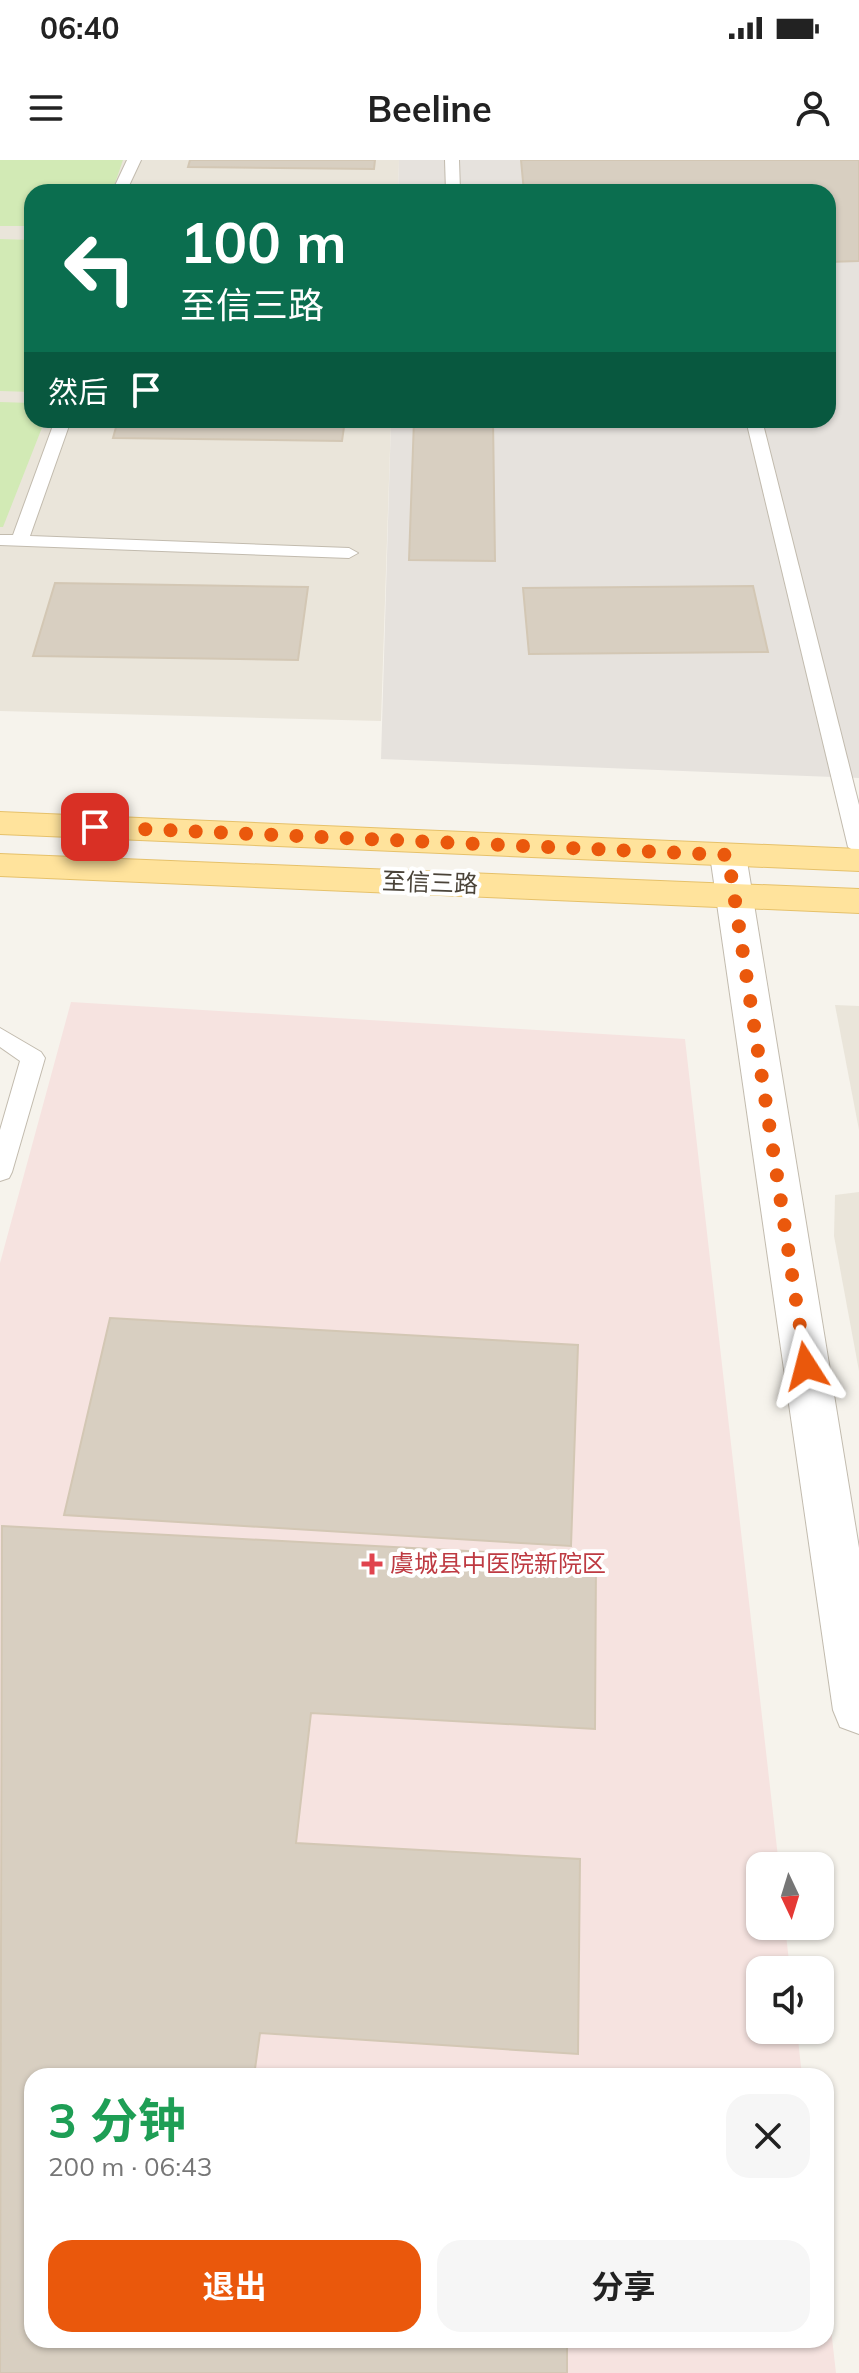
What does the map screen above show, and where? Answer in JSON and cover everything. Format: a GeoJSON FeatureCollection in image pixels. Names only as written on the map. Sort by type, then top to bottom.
{"type":"FeatureCollection","features":[{"type":"Feature","properties":{"kind":"main road","name":"至信三路"},"geometry":{"type":"LineString","coordinates":[[0,823],[731,875],[859,901]]}},
{"type":"Feature","properties":{"kind":"main road","name":"至信三路"},"geometry":{"type":"LineString","coordinates":[[0,865],[731,875],[859,860]]}},
{"type":"Feature","properties":{"kind":"street"},"geometry":{"type":"LineString","coordinates":[[731,875],[859,1710]]}},
{"type":"Feature","properties":{"kind":"lane"},"geometry":{"type":"LineString","coordinates":[[123,184],[134,160]]}},
{"type":"Feature","properties":{"kind":"lane"},"geometry":{"type":"LineString","coordinates":[[452,160],[453,184]]}},
{"type":"Feature","properties":{"kind":"lane"},"geometry":{"type":"LineString","coordinates":[[20,540],[60,428]]}},
{"type":"Feature","properties":{"kind":"lane"},"geometry":{"type":"LineString","coordinates":[[756,428],[859,847]]}},
{"type":"Feature","properties":{"kind":"lane"},"geometry":{"type":"LineString","coordinates":[[0,540],[349,553]]}},
{"type":"Feature","properties":{"kind":"lane"},"geometry":{"type":"LineString","coordinates":[[0,1036],[33,1058],[0,1172]]}},
{"type":"Feature","properties":{"kind":"shaded area"},"geometry":{"type":"Polygon","coordinates":[[[0,160],[399,160],[398,184],[24,184],[24,428],[391,428],[381,721],[0,711],[0,160]]]}},
{"type":"Feature","properties":{"kind":"shaded area"},"geometry":{"type":"Polygon","coordinates":[[[399,160],[859,160],[859,778],[381,759],[391,428],[836,428],[836,184],[398,184],[399,160]]]}},
{"type":"Feature","properties":{"kind":"shaded area","name":"虞城县中医院新院区"},"geometry":{"type":"Polygon","coordinates":[[[71,1002],[685,1039],[777,1852],[746,1852],[746,1940],[787,1940],[788,1956],[746,1956],[746,2044],[799,2044],[801,2068],[24,2068],[24,2348],[833,2348],[836,2373],[0,2373],[0,1263],[71,1002]]]}},
{"type":"Feature","properties":{"kind":"shaded area"},"geometry":{"type":"Polygon","coordinates":[[[835,1005],[859,1006],[859,1130],[835,1005]]]}},
{"type":"Feature","properties":{"kind":"shaded area"},"geometry":{"type":"Polygon","coordinates":[[[859,1192],[859,1371],[834,1236],[835,1195],[859,1192]]]}},
{"type":"Feature","properties":{"kind":"green space"},"geometry":{"type":"Polygon","coordinates":[[[0,160],[123,160],[115,184],[24,184],[24,226],[0,226],[0,160]]]}},
{"type":"Feature","properties":{"kind":"green space"},"geometry":{"type":"Polygon","coordinates":[[[0,239],[24,240],[24,392],[0,391],[0,239]]]}},
{"type":"Feature","properties":{"kind":"green space"},"geometry":{"type":"Polygon","coordinates":[[[0,402],[24,403],[24,428],[42,428],[3,527],[0,527],[0,402]]]}},
{"type":"Feature","properties":{"kind":"building"},"geometry":{"type":"Polygon","coordinates":[[[190,160],[375,160],[374,169],[188,167],[190,160]]]}},
{"type":"Feature","properties":{"kind":"building"},"geometry":{"type":"Polygon","coordinates":[[[521,160],[859,160],[859,261],[836,262],[836,184],[523,184],[521,160]]]}},
{"type":"Feature","properties":{"kind":"building"},"geometry":{"type":"Polygon","coordinates":[[[116,428],[344,428],[342,441],[113,438],[116,428]]]}},
{"type":"Feature","properties":{"kind":"building"},"geometry":{"type":"Polygon","coordinates":[[[414,428],[493,428],[495,561],[409,560],[414,428]]]}},
{"type":"Feature","properties":{"kind":"building"},"geometry":{"type":"Polygon","coordinates":[[[55,583],[308,587],[298,660],[33,656],[55,583]]]}},
{"type":"Feature","properties":{"kind":"building"},"geometry":{"type":"Polygon","coordinates":[[[753,586],[768,652],[529,654],[523,588],[753,586]]]}},
{"type":"Feature","properties":{"kind":"building"},"geometry":{"type":"Polygon","coordinates":[[[110,1318],[578,1345],[571,1546],[64,1515],[110,1318]]]}},
{"type":"Feature","properties":{"kind":"building"},"geometry":{"type":"Polygon","coordinates":[[[2,1526],[596,1558],[595,1729],[311,1713],[296,1843],[580,1859],[578,2054],[260,2033],[255,2068],[24,2068],[24,2348],[567,2348],[567,2373],[0,2373],[2,1526]]]}},
{"type":"Feature","properties":{"kind":"place","name":"虞城县中医院新院区"},"geometry":{"type":"Point","coordinates":[372,1564]}},
{"type":"Feature","properties":{"kind":"route"},"geometry":{"type":"LineString","coordinates":[[95,827],[728,855],[806,1366]]}}]}
